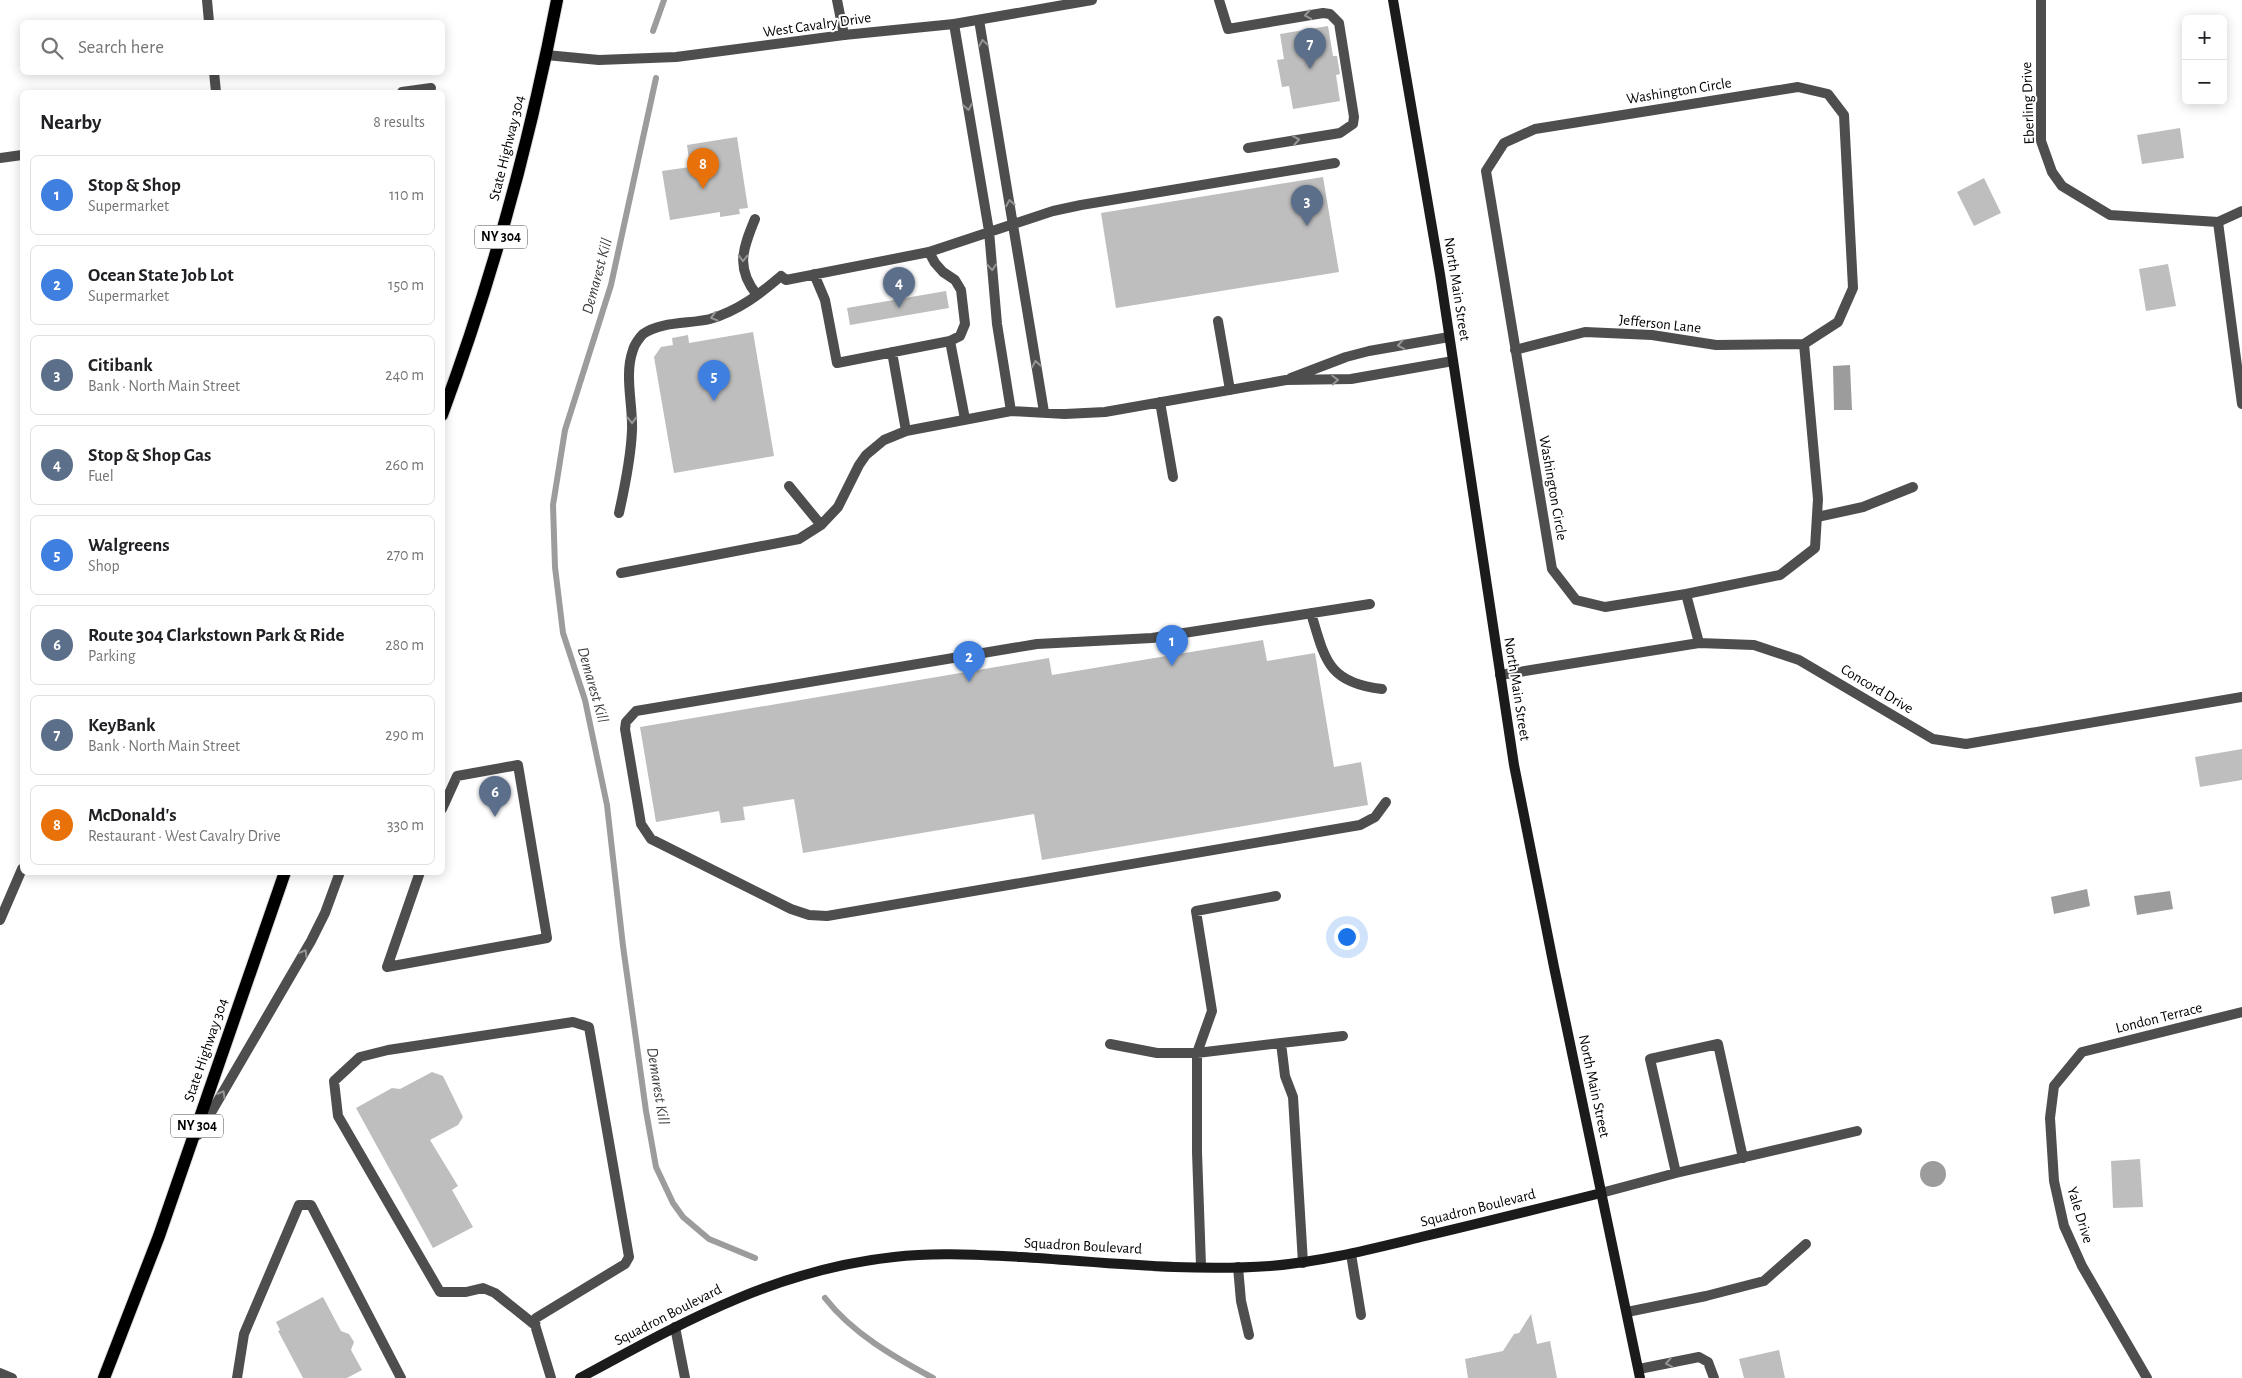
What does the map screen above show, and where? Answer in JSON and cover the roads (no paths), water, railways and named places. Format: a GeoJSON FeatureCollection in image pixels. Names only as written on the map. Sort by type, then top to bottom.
{"type":"FeatureCollection","features":[{"type":"Feature","properties":{"kind":"main road","name":"State Highway 304"},"geometry":{"type":"LineString","coordinates":[[445,406],[499,243],[546,55],[557,0]]}},
{"type":"Feature","properties":{"kind":"main road","name":"State Highway 304"},"geometry":{"type":"LineString","coordinates":[[104,1378],[189,1151],[284,875]]}},
{"type":"Feature","properties":{"kind":"street"},"geometry":{"type":"LineString","coordinates":[[207,0],[209,20]]}},
{"type":"Feature","properties":{"kind":"street"},"geometry":{"type":"LineString","coordinates":[[837,0],[844,35]]}},
{"type":"Feature","properties":{"kind":"street","name":"West Cavalry Drive"},"geometry":{"type":"LineString","coordinates":[[546,55],[598,60],[652,59],[735,51],[844,35],[954,24],[1092,0]]}},
{"type":"Feature","properties":{"kind":"street"},"geometry":{"type":"LineString","coordinates":[[1219,0],[1228,29],[1323,13],[1330,14],[1338,24],[1354,117],[1352,124],[1340,133],[1248,148]]}},
{"type":"Feature","properties":{"kind":"street","name":"North Main Street"},"geometry":{"type":"LineString","coordinates":[[1393,0],[1453,361],[1500,675],[1525,822],[1640,1374]]}},
{"type":"Feature","properties":{"kind":"street","name":"Eberling Drive"},"geometry":{"type":"LineString","coordinates":[[2041,0],[2041,141],[2052,172],[2062,186],[2110,215],[2218,222]]}},
{"type":"Feature","properties":{"kind":"street"},"geometry":{"type":"LineString","coordinates":[[979,20],[1044,412]]}},
{"type":"Feature","properties":{"kind":"street"},"geometry":{"type":"LineString","coordinates":[[954,24],[989,231],[997,324],[1011,411]]}},
{"type":"Feature","properties":{"kind":"street"},"geometry":{"type":"LineString","coordinates":[[214,75],[216,90]]}},
{"type":"Feature","properties":{"kind":"street","name":"Washington Circle"},"geometry":{"type":"LineString","coordinates":[[1798,87],[1828,94],[1844,115],[1853,288],[1838,322],[1804,344],[1818,500],[1815,548],[1780,575],[1686,594],[1605,607],[1576,600],[1552,570],[1486,171],[1504,143],[1535,129],[1798,87]]}},
{"type":"Feature","properties":{"kind":"street"},"geometry":{"type":"LineString","coordinates":[[416,90],[431,88]]}},
{"type":"Feature","properties":{"kind":"street"},"geometry":{"type":"LineString","coordinates":[[0,158],[20,155]]}},
{"type":"Feature","properties":{"kind":"street"},"geometry":{"type":"LineString","coordinates":[[619,513],[626,479],[632,430],[630,367],[633,349],[642,335],[656,328],[724,314],[757,295],[782,276],[786,280],[929,252],[989,231],[1081,205],[1334,163]]}},
{"type":"Feature","properties":{"kind":"street"},"geometry":{"type":"LineString","coordinates":[[2242,211],[2218,222],[2242,404]]}},
{"type":"Feature","properties":{"kind":"street"},"geometry":{"type":"LineString","coordinates":[[755,220],[743,251],[742,262],[749,286],[757,295]]}},
{"type":"Feature","properties":{"kind":"street"},"geometry":{"type":"LineString","coordinates":[[814,274],[825,300],[837,363],[950,341],[960,336],[965,324],[961,290],[955,280],[935,264],[929,252]]}},
{"type":"Feature","properties":{"kind":"street"},"geometry":{"type":"LineString","coordinates":[[1218,321],[1230,390]]}},
{"type":"Feature","properties":{"kind":"street","name":"Jefferson Lane"},"geometry":{"type":"LineString","coordinates":[[1515,350],[1584,332],[1652,335],[1716,345],[1804,344]]}},
{"type":"Feature","properties":{"kind":"street"},"geometry":{"type":"LineString","coordinates":[[1286,380],[1369,350],[1449,337]]}},
{"type":"Feature","properties":{"kind":"street"},"geometry":{"type":"LineString","coordinates":[[950,341],[965,419]]}},
{"type":"Feature","properties":{"kind":"street"},"geometry":{"type":"LineString","coordinates":[[892,352],[906,431]]}},
{"type":"Feature","properties":{"kind":"street"},"geometry":{"type":"LineString","coordinates":[[621,572],[787,543],[799,539],[821,525],[838,507],[866,455],[884,440],[906,431],[1011,411],[1084,414],[1286,380],[1351,379],[1453,361]]}},
{"type":"Feature","properties":{"kind":"street"},"geometry":{"type":"LineString","coordinates":[[1160,402],[1173,477]]}},
{"type":"Feature","properties":{"kind":"street"},"geometry":{"type":"LineString","coordinates":[[789,486],[821,525]]}},
{"type":"Feature","properties":{"kind":"street"},"geometry":{"type":"LineString","coordinates":[[1817,517],[1863,507],[1913,488]]}},
{"type":"Feature","properties":{"kind":"street"},"geometry":{"type":"LineString","coordinates":[[1686,594],[1699,643]]}},
{"type":"Feature","properties":{"kind":"street"},"geometry":{"type":"LineString","coordinates":[[1370,604],[1122,642],[1037,644],[636,712],[626,722],[625,729],[641,824],[646,832],[659,845],[790,909],[809,915],[827,916],[1360,825],[1375,817],[1386,802]]}},
{"type":"Feature","properties":{"kind":"street"},"geometry":{"type":"LineString","coordinates":[[1311,613],[1322,647],[1332,668],[1352,684],[1382,688]]}},
{"type":"Feature","properties":{"kind":"street","name":"Concord Drive"},"geometry":{"type":"LineString","coordinates":[[1500,675],[1699,643],[1754,645],[1799,660],[1933,739],[1966,744],[2242,697]]}},
{"type":"Feature","properties":{"kind":"street"},"geometry":{"type":"LineString","coordinates":[[419,875],[387,967],[547,938],[518,765],[457,776],[445,800]]}},
{"type":"Feature","properties":{"kind":"street"},"geometry":{"type":"LineString","coordinates":[[0,920],[20,874]]}},
{"type":"Feature","properties":{"kind":"street"},"geometry":{"type":"LineString","coordinates":[[189,1151],[311,941],[325,914],[339,875]]}},
{"type":"Feature","properties":{"kind":"street"},"geometry":{"type":"LineString","coordinates":[[1201,1266],[1196,1152],[1197,1053],[1212,1011],[1196,911],[1276,896]]}},
{"type":"Feature","properties":{"kind":"street","name":"London Terrace"},"geometry":{"type":"LineString","coordinates":[[2082,1052],[2242,1012]]}},
{"type":"Feature","properties":{"kind":"street"},"geometry":{"type":"LineString","coordinates":[[535,1325],[495,1293],[483,1288],[466,1292],[440,1292],[338,1116],[334,1081],[360,1057],[388,1050],[573,1022],[589,1027],[629,1257],[625,1264],[536,1318],[535,1325],[551,1378]]}},
{"type":"Feature","properties":{"kind":"street"},"geometry":{"type":"LineString","coordinates":[[1110,1044],[1157,1053],[1197,1053],[1343,1036]]}},
{"type":"Feature","properties":{"kind":"street"},"geometry":{"type":"LineString","coordinates":[[1281,1044],[1285,1076],[1293,1097],[1303,1262]]}},
{"type":"Feature","properties":{"kind":"street"},"geometry":{"type":"LineString","coordinates":[[1676,1173],[1650,1059],[1718,1044],[1743,1158]]}},
{"type":"Feature","properties":{"kind":"street","name":"Yale Drive"},"geometry":{"type":"LineString","coordinates":[[2082,1052],[2054,1086],[2050,1118],[2054,1181],[2064,1226],[2082,1266],[2147,1378]]}},
{"type":"Feature","properties":{"kind":"street"},"geometry":{"type":"LineString","coordinates":[[1601,1193],[1676,1173],[1857,1131]]}},
{"type":"Feature","properties":{"kind":"street","name":"Squadron Boulevard"},"geometry":{"type":"LineString","coordinates":[[580,1378],[734,1298],[780,1280],[817,1270],[894,1257],[974,1255],[1238,1267],[1303,1262],[1351,1254],[1601,1193]]}},
{"type":"Feature","properties":{"kind":"street"},"geometry":{"type":"LineString","coordinates":[[237,1378],[244,1334],[300,1205],[311,1205],[401,1378]]}},
{"type":"Feature","properties":{"kind":"street"},"geometry":{"type":"LineString","coordinates":[[1627,1312],[1706,1296],[1764,1280],[1806,1244]]}},
{"type":"Feature","properties":{"kind":"street"},"geometry":{"type":"LineString","coordinates":[[1351,1254],[1361,1315]]}},
{"type":"Feature","properties":{"kind":"street"},"geometry":{"type":"LineString","coordinates":[[1238,1267],[1241,1301],[1249,1335]]}},
{"type":"Feature","properties":{"kind":"street"},"geometry":{"type":"LineString","coordinates":[[675,1327],[685,1378]]}},
{"type":"Feature","properties":{"kind":"street"},"geometry":{"type":"LineString","coordinates":[[1640,1374],[1698,1357],[1708,1362],[1714,1378]]}},
{"type":"Feature","properties":{"kind":"street"},"geometry":{"type":"LineString","coordinates":[[0,1373],[12,1378]]}},
{"type":"Feature","properties":{"kind":"waterway","name":"Demarest Kill"},"geometry":{"type":"LineString","coordinates":[[653,31],[664,0]]}},
{"type":"Feature","properties":{"kind":"waterway","name":"Demarest Kill"},"geometry":{"type":"LineString","coordinates":[[656,78],[611,285],[565,430],[553,505],[555,567],[563,633],[585,700],[607,805],[623,946],[646,1111],[656,1167],[673,1203],[683,1217],[709,1239],[755,1258]]}},
{"type":"Feature","properties":{"kind":"waterway","name":"Demarest Kill"},"geometry":{"type":"LineString","coordinates":[[825,1298],[836,1311],[874,1343],[903,1362],[933,1378]]}},
{"type":"Feature","properties":{"kind":"place","name":"KeyBank"},"geometry":{"type":"Point","coordinates":[1310,69]}},
{"type":"Feature","properties":{"kind":"place","name":"McDonald's"},"geometry":{"type":"Point","coordinates":[703,189]}},
{"type":"Feature","properties":{"kind":"place","name":"Citibank"},"geometry":{"type":"Point","coordinates":[1307,226]}},
{"type":"Feature","properties":{"kind":"place","name":"Stop & Shop Gas"},"geometry":{"type":"Point","coordinates":[899,308]}},
{"type":"Feature","properties":{"kind":"place","name":"Walgreens"},"geometry":{"type":"Point","coordinates":[714,401]}},
{"type":"Feature","properties":{"kind":"place","name":"Stop & Shop"},"geometry":{"type":"Point","coordinates":[1172,666]}},
{"type":"Feature","properties":{"kind":"place","name":"Ocean State Job Lot"},"geometry":{"type":"Point","coordinates":[969,682]}},
{"type":"Feature","properties":{"kind":"place","name":"Route 304 Clarkstown Park & Ride"},"geometry":{"type":"Point","coordinates":[495,817]}}]}
